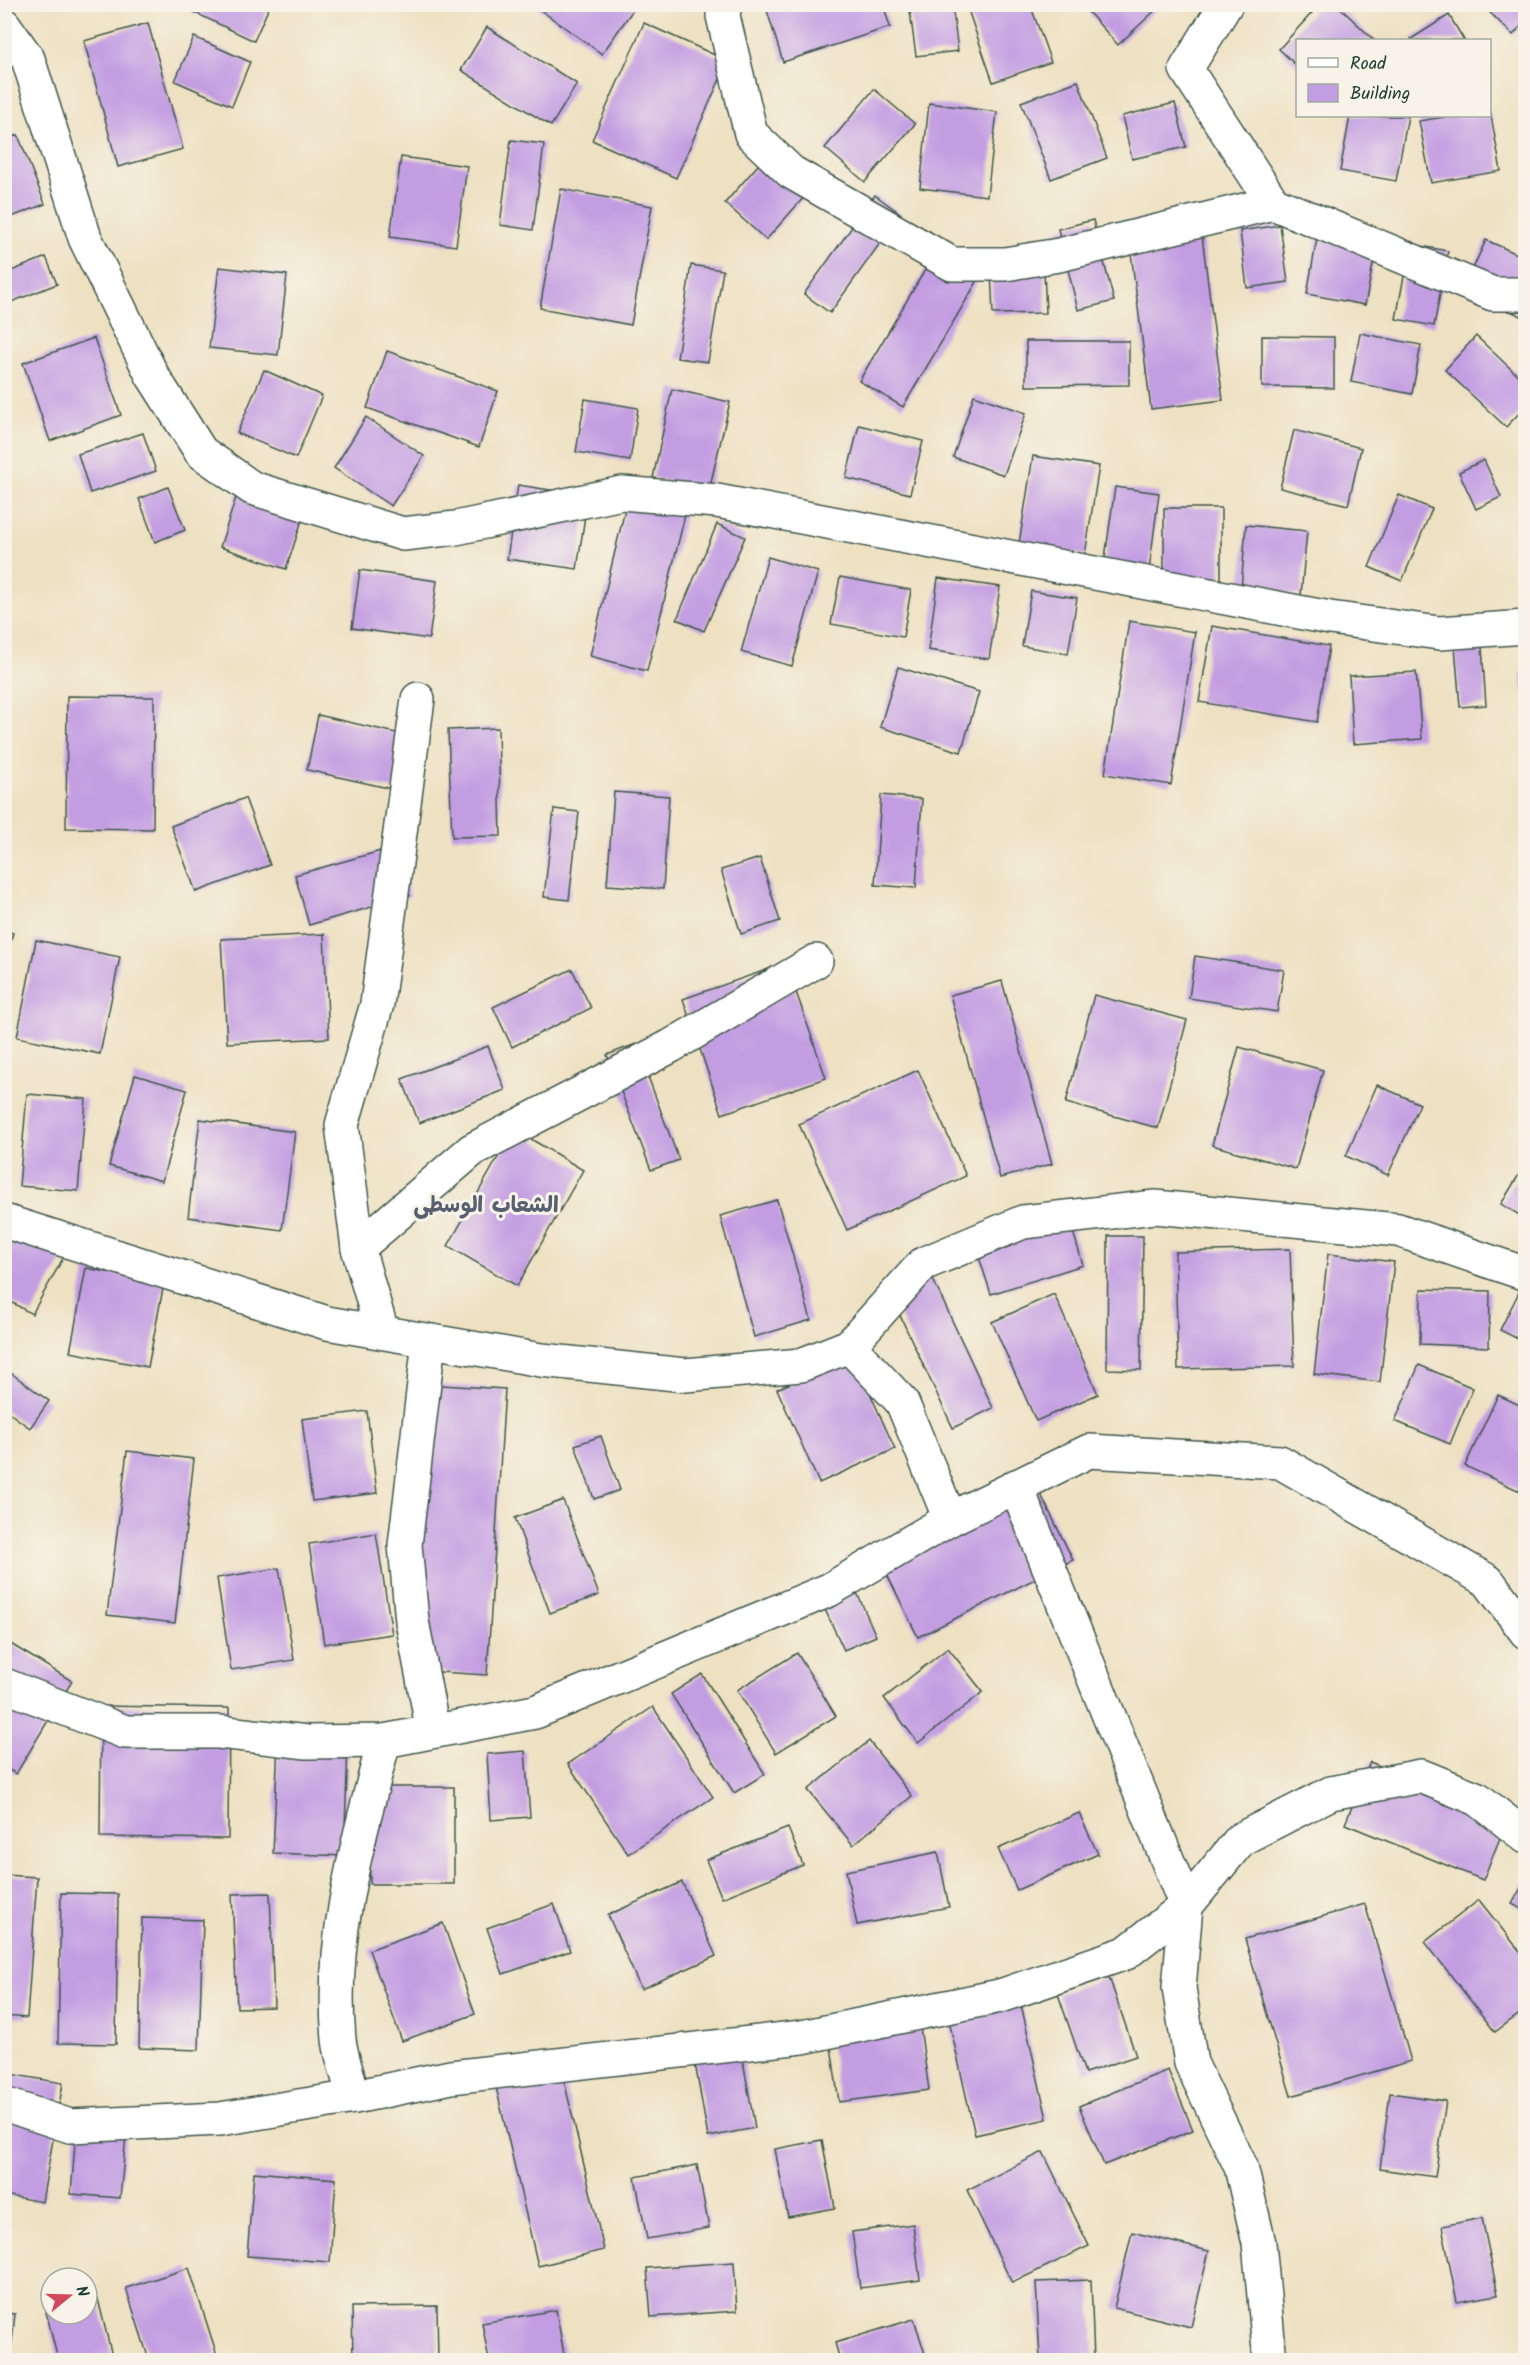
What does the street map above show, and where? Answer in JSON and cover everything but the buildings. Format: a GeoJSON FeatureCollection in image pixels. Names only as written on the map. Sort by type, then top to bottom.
{"type":"FeatureCollection","features":[{"type":"Feature","properties":{"kind":"street"},"geometry":{"type":"LineString","coordinates":[[725,4],[723,16],[751,134],[790,172],[952,264],[1005,264],[1059,255],[1273,203]]}},
{"type":"Feature","properties":{"kind":"street"},"geometry":{"type":"LineString","coordinates":[[1226,4],[1186,69],[1273,203],[1493,294],[1526,294]]}},
{"type":"Feature","properties":{"kind":"street"},"geometry":{"type":"LineString","coordinates":[[4,25],[28,59],[85,238],[152,375],[201,452],[252,488],[403,534],[456,528],[622,493],[717,501],[1330,618],[1439,633],[1526,627]]}},
{"type":"Feature","properties":{"kind":"street"},"geometry":{"type":"LineString","coordinates":[[382,1332],[358,1248],[342,1125],[377,1004],[418,699]]}},
{"type":"Feature","properties":{"kind":"street"},"geometry":{"type":"LineString","coordinates":[[358,1248],[472,1150],[671,1046],[816,961]]}},
{"type":"Feature","properties":{"kind":"street"},"geometry":{"type":"LineString","coordinates":[[4,1221],[327,1323],[541,1360],[685,1375],[801,1365],[849,1346],[923,1264],[1023,1222],[1155,1207],[1398,1230],[1526,1274]]}},
{"type":"Feature","properties":{"kind":"street"},"geometry":{"type":"LineString","coordinates":[[429,1341],[405,1545],[412,1621],[433,1731]]}},
{"type":"Feature","properties":{"kind":"street"},"geometry":{"type":"LineString","coordinates":[[849,1346],[902,1402],[950,1519]]}},
{"type":"Feature","properties":{"kind":"street"},"geometry":{"type":"LineString","coordinates":[[4,1685],[124,1732],[219,1732],[306,1742],[384,1741],[535,1712],[829,1590],[950,1519],[1089,1451],[1280,1462],[1488,1581],[1526,1632]]}},
{"type":"Feature","properties":{"kind":"street"},"geometry":{"type":"LineString","coordinates":[[1016,1486],[1186,1906],[1179,1988],[1191,2063],[1240,2167],[1259,2243],[1270,2361]]}},
{"type":"Feature","properties":{"kind":"street"},"geometry":{"type":"LineString","coordinates":[[354,2097],[340,2041],[337,1966],[351,1868],[384,1741]]}},
{"type":"Feature","properties":{"kind":"street"},"geometry":{"type":"LineString","coordinates":[[4,2104],[70,2126],[220,2119],[354,2097],[451,2077],[802,2037],[1000,1995],[1126,1953],[1186,1906],[1241,1839],[1331,1793],[1421,1776],[1478,1799],[1526,1837]]}},
{"type":"Feature","properties":{"kind":"district","name":"الشعاب الوسطى"},"geometry":{"type":"Point","coordinates":[486,1206]}}]}
